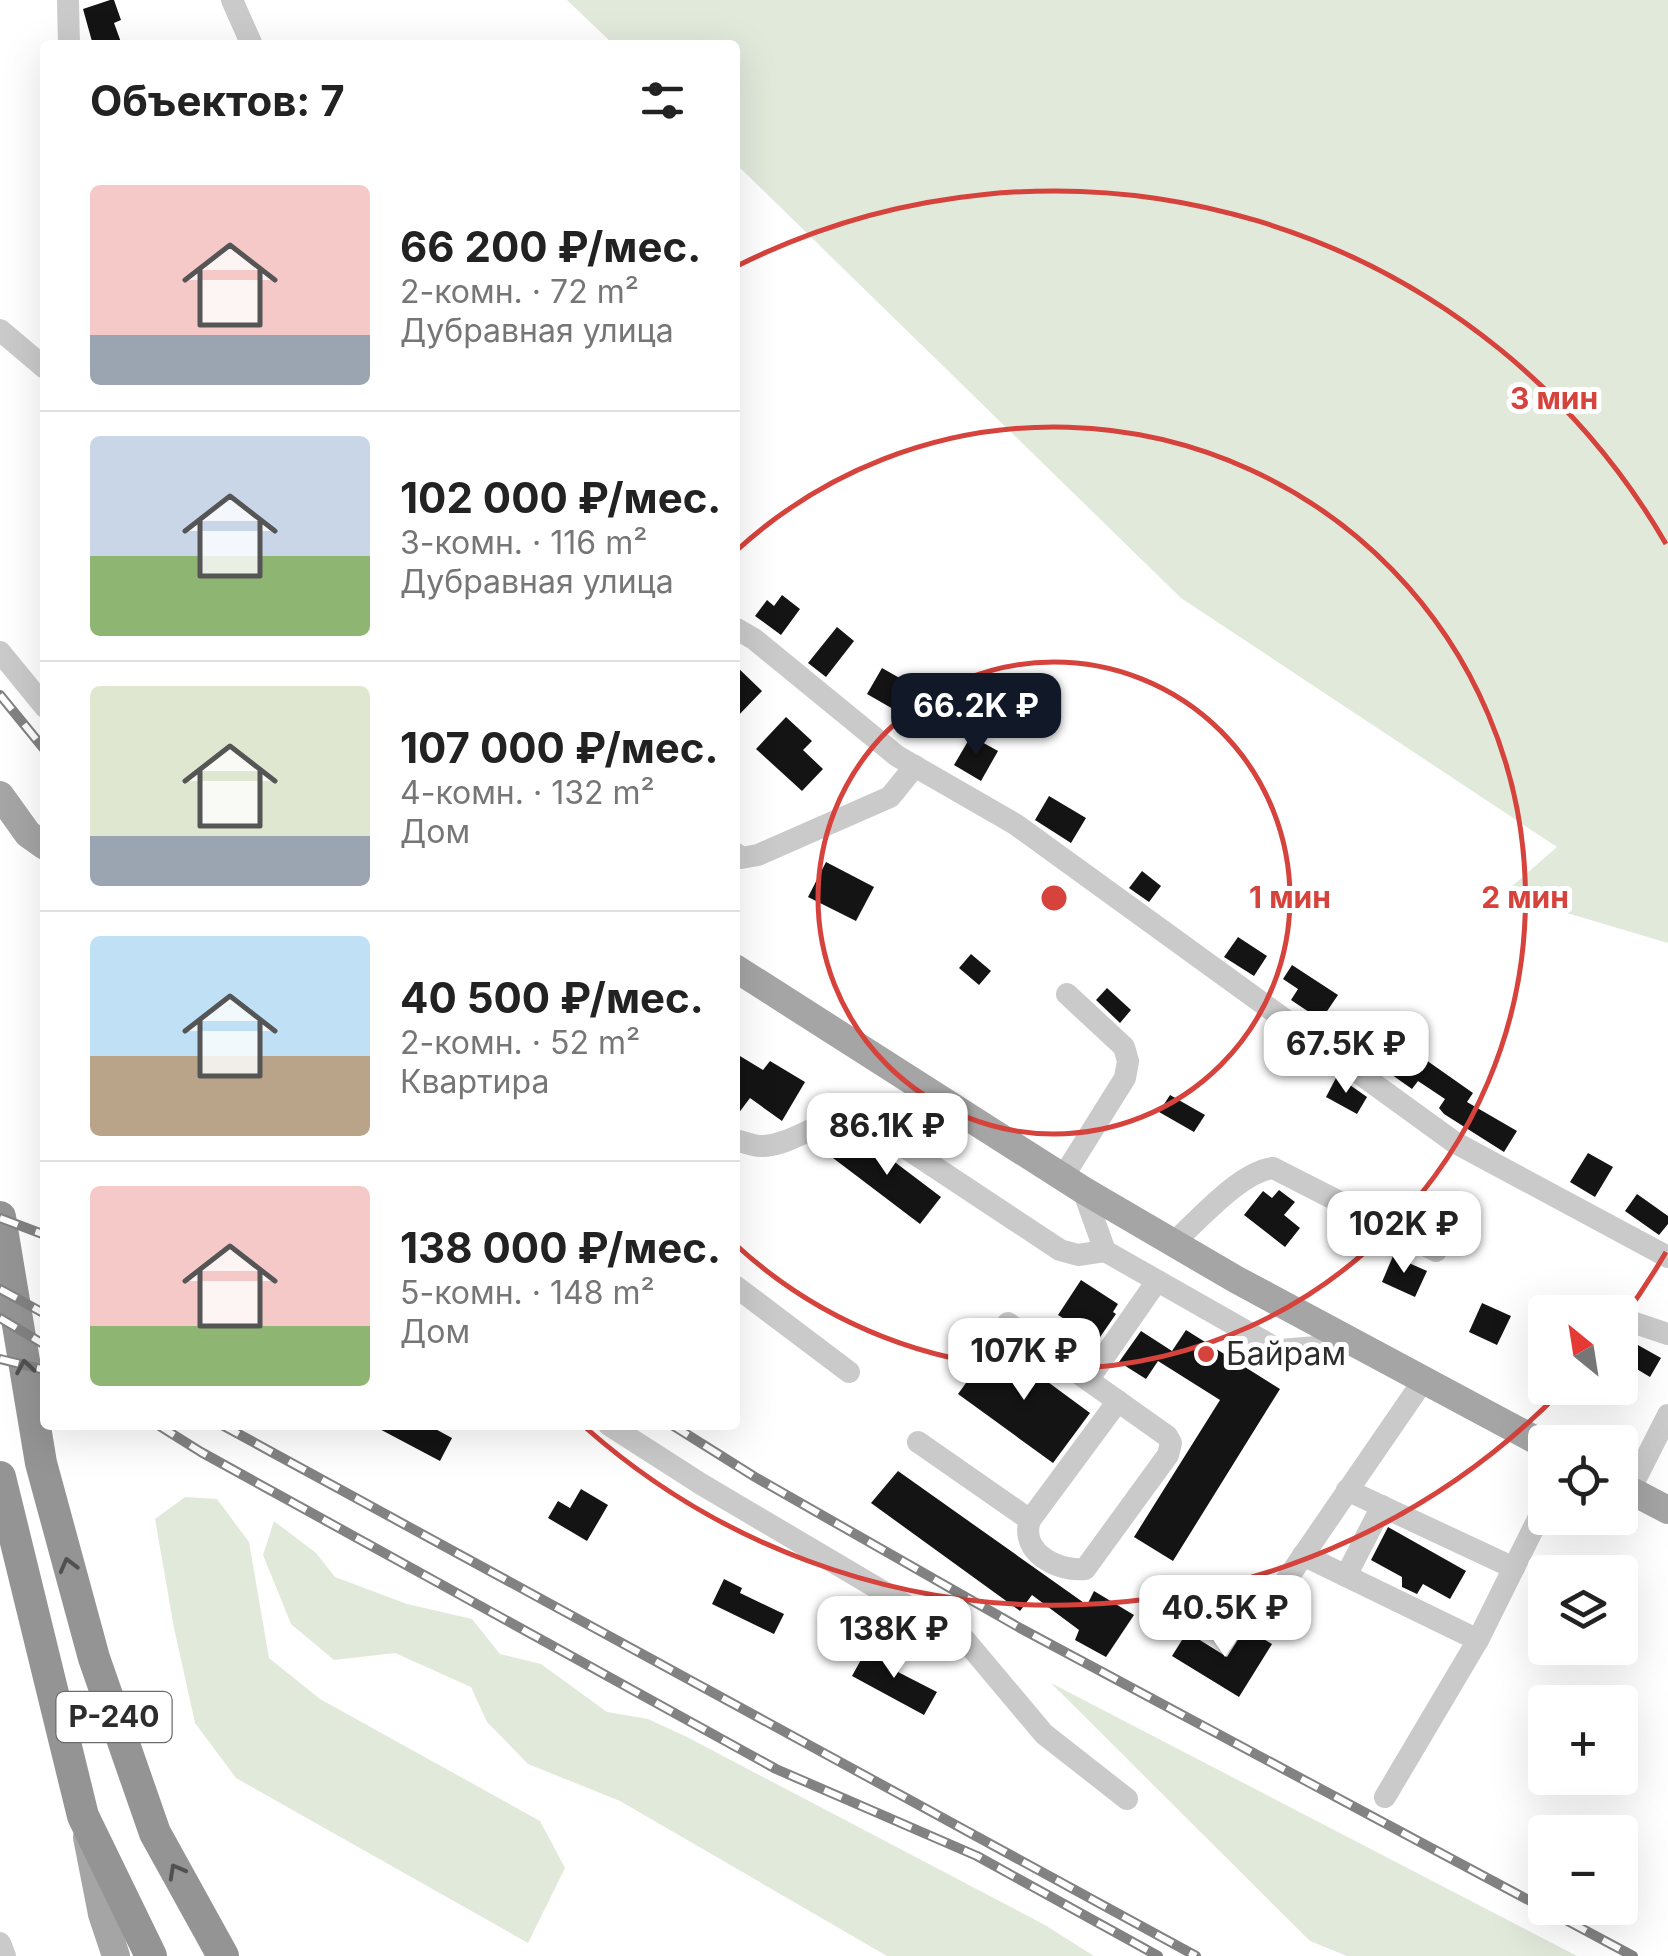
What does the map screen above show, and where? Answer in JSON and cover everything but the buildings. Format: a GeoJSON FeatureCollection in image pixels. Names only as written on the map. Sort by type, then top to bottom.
{"type":"FeatureCollection","features":[{"type":"Feature","properties":{"kind":"highway","name":"Р-240"},"geometry":{"type":"LineString","coordinates":[[0,1217],[41,1463],[94,1658],[154,1833],[223,1956]]}},
{"type":"Feature","properties":{"kind":"highway","name":"Р-240"},"geometry":{"type":"LineString","coordinates":[[0,1477],[83,1816],[152,1956]]}},
{"type":"Feature","properties":{"kind":"main road"},"geometry":{"type":"LineString","coordinates":[[0,794],[28,834],[40,842]]}},
{"type":"Feature","properties":{"kind":"main road"},"geometry":{"type":"LineString","coordinates":[[740,971],[1073,1184],[1354,1344],[1528,1436]]}},
{"type":"Feature","properties":{"kind":"main road"},"geometry":{"type":"LineString","coordinates":[[1638,1495],[1668,1510]]}},
{"type":"Feature","properties":{"kind":"main road"},"geometry":{"type":"LineString","coordinates":[[83,1816],[102,1914],[116,1956]]}},
{"type":"Feature","properties":{"kind":"street"},"geometry":{"type":"LineString","coordinates":[[68,0],[68,40]]}},
{"type":"Feature","properties":{"kind":"street"},"geometry":{"type":"LineString","coordinates":[[232,0],[250,40]]}},
{"type":"Feature","properties":{"kind":"street"},"geometry":{"type":"LineString","coordinates":[[0,330],[40,364]]}},
{"type":"Feature","properties":{"kind":"street"},"geometry":{"type":"LineString","coordinates":[[740,631],[897,756],[1048,847],[1454,1142],[1668,1257]]}},
{"type":"Feature","properties":{"kind":"street"},"geometry":{"type":"LineString","coordinates":[[0,652],[40,701]]}},
{"type":"Feature","properties":{"kind":"street"},"geometry":{"type":"LineString","coordinates":[[740,857],[758,856],[890,797],[915,766]]}},
{"type":"Feature","properties":{"kind":"street"},"geometry":{"type":"LineString","coordinates":[[1067,994],[1124,1046],[1128,1061],[1125,1078],[1073,1184],[1105,1251],[1279,1350],[1354,1344]]}},
{"type":"Feature","properties":{"kind":"street"},"geometry":{"type":"LineString","coordinates":[[740,1141],[761,1146],[850,1116],[862,1119],[1060,1250],[1078,1255],[1105,1251]]}},
{"type":"Feature","properties":{"kind":"street"},"geometry":{"type":"LineString","coordinates":[[1174,1243],[1239,1183],[1262,1169],[1273,1168],[1436,1251]]}},
{"type":"Feature","properties":{"kind":"street"},"geometry":{"type":"LineString","coordinates":[[1088,1380],[1157,1280]]}},
{"type":"Feature","properties":{"kind":"street"},"geometry":{"type":"LineString","coordinates":[[740,1290],[849,1372]]}},
{"type":"Feature","properties":{"kind":"street"},"geometry":{"type":"LineString","coordinates":[[1008,1323],[1118,1401],[1167,1436],[1171,1444],[1168,1455],[1086,1569],[1056,1566],[1030,1545],[1026,1532],[1030,1520],[1118,1401]]}},
{"type":"Feature","properties":{"kind":"street"},"geometry":{"type":"LineString","coordinates":[[1638,1324],[1668,1334]]}},
{"type":"Feature","properties":{"kind":"street"},"geometry":{"type":"LineString","coordinates":[[1196,1603],[1237,1622],[1249,1622],[1263,1614],[1423,1381]]}},
{"type":"Feature","properties":{"kind":"street"},"geometry":{"type":"LineString","coordinates":[[1638,1466],[1668,1416]]}},
{"type":"Feature","properties":{"kind":"street"},"geometry":{"type":"LineString","coordinates":[[616,1430],[965,1640],[1044,1734],[1127,1798]]}},
{"type":"Feature","properties":{"kind":"street"},"geometry":{"type":"LineString","coordinates":[[918,1442],[1030,1520]]}},
{"type":"Feature","properties":{"kind":"street"},"geometry":{"type":"LineString","coordinates":[[1347,1490],[1514,1568]]}},
{"type":"Feature","properties":{"kind":"street"},"geometry":{"type":"LineString","coordinates":[[1346,1576],[1382,1506]]}},
{"type":"Feature","properties":{"kind":"street"},"geometry":{"type":"LineString","coordinates":[[1386,1797],[1478,1640],[1530,1535]]}},
{"type":"Feature","properties":{"kind":"street"},"geometry":{"type":"LineString","coordinates":[[1303,1555],[1478,1640]]}},
{"type":"Feature","properties":{"kind":"street"},"geometry":{"type":"LineString","coordinates":[[0,1943],[6,1956]]}},
{"type":"Feature","properties":{"kind":"shaded area"},"geometry":{"type":"Polygon","coordinates":[[[567,0],[1668,0],[1668,943],[1503,894],[1557,847],[1181,598],[740,168],[740,40],[609,40],[567,0]]]}},
{"type":"Feature","properties":{"kind":"shaded area"},"geometry":{"type":"Polygon","coordinates":[[[185,1497],[217,1499],[249,1542],[269,1658],[320,1699],[540,1821],[565,1868],[528,1943],[236,1778],[195,1723],[174,1628],[155,1519],[185,1497]]]}},
{"type":"Feature","properties":{"kind":"shaded area"},"geometry":{"type":"Polygon","coordinates":[[[274,1521],[316,1553],[335,1577],[407,1604],[472,1619],[500,1654],[541,1664],[607,1712],[648,1719],[687,1737],[1045,1925],[1094,1956],[887,1956],[620,1801],[528,1764],[487,1722],[471,1687],[395,1653],[334,1660],[291,1624],[263,1555],[274,1521]]]}},
{"type":"Feature","properties":{"kind":"shaded area"},"geometry":{"type":"Polygon","coordinates":[[[1051,1683],[1577,1956],[1347,1956],[1310,1941],[1051,1683]]]}},
{"type":"Feature","properties":{"kind":"railway"},"geometry":{"type":"LineString","coordinates":[[0,695],[40,744]]}},
{"type":"Feature","properties":{"kind":"railway"},"geometry":{"type":"LineString","coordinates":[[0,1218],[40,1233]]}},
{"type":"Feature","properties":{"kind":"railway"},"geometry":{"type":"LineString","coordinates":[[0,1289],[40,1311]]}},
{"type":"Feature","properties":{"kind":"railway"},"geometry":{"type":"LineString","coordinates":[[0,1318],[40,1342]]}},
{"type":"Feature","properties":{"kind":"railway"},"geometry":{"type":"LineString","coordinates":[[0,1359],[40,1369]]}},
{"type":"Feature","properties":{"kind":"railway"},"geometry":{"type":"LineString","coordinates":[[166,1430],[776,1769],[977,1856],[1158,1956]]}},
{"type":"Feature","properties":{"kind":"railway"},"geometry":{"type":"LineString","coordinates":[[231,1430],[1196,1956]]}},
{"type":"Feature","properties":{"kind":"railway"},"geometry":{"type":"LineString","coordinates":[[680,1430],[1020,1628],[1633,1956]]}},
{"type":"Feature","properties":{"kind":"place","name":"Байрам"},"geometry":{"type":"Point","coordinates":[1206,1354]}}]}
